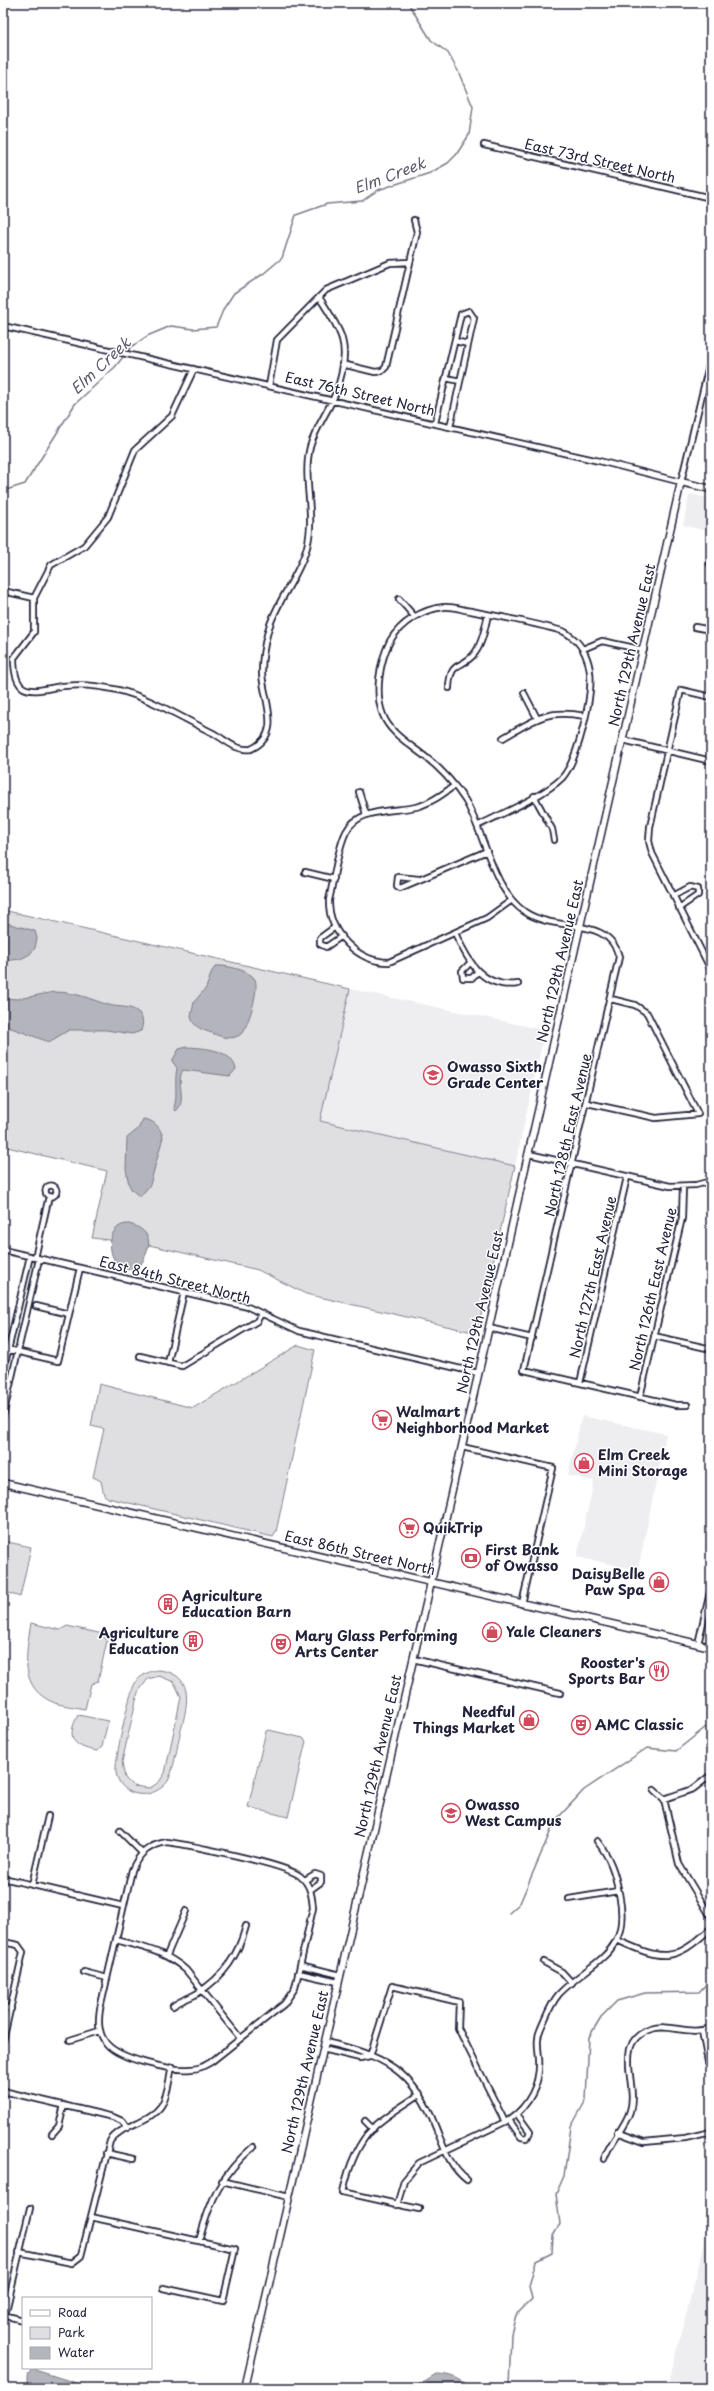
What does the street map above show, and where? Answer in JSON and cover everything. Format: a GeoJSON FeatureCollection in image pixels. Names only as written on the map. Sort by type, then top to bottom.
{"type":"FeatureCollection","features":[{"type":"Feature","properties":{"kind":"main road","name":"East 76th Street North"},"geometry":{"type":"LineString","coordinates":[[681,482],[711,489]]}},
{"type":"Feature","properties":{"kind":"main road","name":"North 129th Avenue East"},"geometry":{"type":"LineString","coordinates":[[244,2388],[462,1447],[681,482]]}},
{"type":"Feature","properties":{"kind":"main road","name":"East 86th Street North"},"geometry":{"type":"LineString","coordinates":[[3,1483],[711,1647]]}},
{"type":"Feature","properties":{"kind":"street","name":"East 73rd Street North"},"geometry":{"type":"LineString","coordinates":[[484,145],[711,198]]}},
{"type":"Feature","properties":{"kind":"street"},"geometry":{"type":"LineString","coordinates":[[342,364],[375,372],[382,371],[386,367],[416,232],[414,220]]}},
{"type":"Feature","properties":{"kind":"street"},"geometry":{"type":"LineString","coordinates":[[269,386],[277,340],[319,297],[337,284],[390,263],[410,262]]}},
{"type":"Feature","properties":{"kind":"street"},"geometry":{"type":"LineString","coordinates":[[194,369],[172,416],[135,450],[108,517],[84,546],[51,565],[34,598],[34,632],[14,658],[16,678],[22,686],[35,691],[76,686],[100,686],[121,691],[162,708],[233,746],[246,749],[258,746],[265,739],[270,726],[262,674],[267,632],[282,597],[296,574],[307,547],[311,519],[308,455],[315,433],[332,400],[342,364],[344,350],[342,338],[319,297]]}},
{"type":"Feature","properties":{"kind":"street"},"geometry":{"type":"LineString","coordinates":[[435,424],[461,314],[469,311],[474,318],[450,427]]}},
{"type":"Feature","properties":{"kind":"street","name":"East 76th Street North"},"geometry":{"type":"LineString","coordinates":[[3,326],[450,427],[681,482]]}},
{"type":"Feature","properties":{"kind":"street"},"geometry":{"type":"LineString","coordinates":[[455,341],[468,344]]}},
{"type":"Feature","properties":{"kind":"street","name":"North 129th Avenue East"},"geometry":{"type":"LineString","coordinates":[[681,482],[711,357]]}},
{"type":"Feature","properties":{"kind":"street"},"geometry":{"type":"LineString","coordinates":[[446,378],[460,381]]}},
{"type":"Feature","properties":{"kind":"street"},"geometry":{"type":"LineString","coordinates":[[3,591],[34,598]]}},
{"type":"Feature","properties":{"kind":"street"},"geometry":{"type":"LineString","coordinates":[[399,599],[414,616]]}},
{"type":"Feature","properties":{"kind":"street"},"geometry":{"type":"LineString","coordinates":[[454,786],[437,799],[420,806],[366,814],[356,820],[345,833],[329,904],[335,926],[355,952],[364,957],[389,962],[487,918],[512,900],[465,802],[454,786],[424,755],[398,736],[383,716],[379,691],[386,651],[399,630],[414,616],[446,607],[565,632],[583,649],[590,670],[591,679],[585,716],[577,750],[568,770],[554,785],[477,826]]}},
{"type":"Feature","properties":{"kind":"street"},"geometry":{"type":"LineString","coordinates":[[449,688],[450,673],[454,668],[474,654],[480,645],[488,615]]}},
{"type":"Feature","properties":{"kind":"street"},"geometry":{"type":"LineString","coordinates":[[695,627],[711,630]]}},
{"type":"Feature","properties":{"kind":"street"},"geometry":{"type":"LineString","coordinates":[[583,649],[602,641],[644,650]]}},
{"type":"Feature","properties":{"kind":"street"},"geometry":{"type":"LineString","coordinates":[[711,697],[681,690],[649,835],[650,848],[655,861],[711,970]]}},
{"type":"Feature","properties":{"kind":"street"},"geometry":{"type":"LineString","coordinates":[[524,693],[537,718]]}},
{"type":"Feature","properties":{"kind":"street"},"geometry":{"type":"LineString","coordinates":[[503,738],[537,718],[556,712],[585,716]]}},
{"type":"Feature","properties":{"kind":"street"},"geometry":{"type":"LineString","coordinates":[[623,740],[711,761]]}},
{"type":"Feature","properties":{"kind":"street"},"geometry":{"type":"LineString","coordinates":[[359,792],[366,814]]}},
{"type":"Feature","properties":{"kind":"street"},"geometry":{"type":"LineString","coordinates":[[534,796],[552,829],[554,840]]}},
{"type":"Feature","properties":{"kind":"street"},"geometry":{"type":"LineString","coordinates":[[419,879],[487,850]]}},
{"type":"Feature","properties":{"kind":"street"},"geometry":{"type":"LineString","coordinates":[[305,872],[334,879]]}},
{"type":"Feature","properties":{"kind":"street"},"geometry":{"type":"LineString","coordinates":[[673,896],[690,887],[698,889],[698,895],[679,908]]}},
{"type":"Feature","properties":{"kind":"street","name":"North 128th East Avenue"},"geometry":{"type":"LineString","coordinates":[[512,900],[525,912],[538,918],[580,928],[597,930],[605,934],[618,951],[620,961],[587,1103],[571,1164],[524,1370],[580,1383]]}},
{"type":"Feature","properties":{"kind":"street"},"geometry":{"type":"LineString","coordinates":[[335,926],[320,938],[320,944],[326,947],[342,936]]}},
{"type":"Feature","properties":{"kind":"street"},"geometry":{"type":"LineString","coordinates":[[455,933],[470,963],[478,971],[498,984],[505,986],[518,984]]}},
{"type":"Feature","properties":{"kind":"street"},"geometry":{"type":"LineString","coordinates":[[470,963],[462,971],[463,978],[472,978],[478,971]]}},
{"type":"Feature","properties":{"kind":"street"},"geometry":{"type":"LineString","coordinates":[[587,1103],[656,1118],[698,1114],[647,1013],[635,1004],[611,999]]}},
{"type":"Feature","properties":{"kind":"street"},"geometry":{"type":"LineString","coordinates":[[529,1154],[670,1186],[683,1186],[711,1181]]}},
{"type":"Feature","properties":{"kind":"street","name":"North 127th East Avenue"},"geometry":{"type":"LineString","coordinates":[[580,1383],[627,1177]]}},
{"type":"Feature","properties":{"kind":"street","name":"North 126th East Avenue"},"geometry":{"type":"LineString","coordinates":[[640,1397],[682,1218],[683,1186]]}},
{"type":"Feature","properties":{"kind":"street"},"geometry":{"type":"LineString","coordinates":[[3,1416],[18,1351],[35,1258],[49,1196]]}},
{"type":"Feature","properties":{"kind":"street","name":"East 84th Street North"},"geometry":{"type":"LineString","coordinates":[[3,1250],[248,1307],[299,1331],[478,1373]]}},
{"type":"Feature","properties":{"kind":"street"},"geometry":{"type":"LineString","coordinates":[[3,1372],[6,1348],[35,1258]]}},
{"type":"Feature","properties":{"kind":"street"},"geometry":{"type":"LineString","coordinates":[[6,1348],[58,1361],[80,1268]]}},
{"type":"Feature","properties":{"kind":"street"},"geometry":{"type":"LineString","coordinates":[[168,1363],[184,1292]]}},
{"type":"Feature","properties":{"kind":"street"},"geometry":{"type":"LineString","coordinates":[[36,1306],[69,1314]]}},
{"type":"Feature","properties":{"kind":"street"},"geometry":{"type":"LineString","coordinates":[[140,1356],[182,1366],[256,1320],[261,1314]]}},
{"type":"Feature","properties":{"kind":"street"},"geometry":{"type":"LineString","coordinates":[[489,1328],[532,1338]]}},
{"type":"Feature","properties":{"kind":"street"},"geometry":{"type":"LineString","coordinates":[[654,1336],[711,1349]]}},
{"type":"Feature","properties":{"kind":"street"},"geometry":{"type":"LineString","coordinates":[[580,1383],[676,1405],[687,1405]]}},
{"type":"Feature","properties":{"kind":"street"},"geometry":{"type":"LineString","coordinates":[[462,1447],[553,1468],[522,1604]]}},
{"type":"Feature","properties":{"kind":"street"},"geometry":{"type":"LineString","coordinates":[[698,1644],[711,1588]]}},
{"type":"Feature","properties":{"kind":"street"},"geometry":{"type":"LineString","coordinates":[[413,1660],[560,1693]]}},
{"type":"Feature","properties":{"kind":"street"},"geometry":{"type":"LineString","coordinates":[[664,1799],[693,1789],[711,1775]]}},
{"type":"Feature","properties":{"kind":"street"},"geometry":{"type":"LineString","coordinates":[[654,1790],[664,1799],[679,1864],[711,1917]]}},
{"type":"Feature","properties":{"kind":"street"},"geometry":{"type":"LineString","coordinates":[[32,1885],[48,1816]]}},
{"type":"Feature","properties":{"kind":"street"},"geometry":{"type":"LineString","coordinates":[[120,1831],[142,1853]]}},
{"type":"Feature","properties":{"kind":"street"},"geometry":{"type":"LineString","coordinates":[[397,2205],[401,2188],[410,2172],[426,2159],[445,2152],[518,2114],[529,2100],[537,2081],[540,2031],[554,2001],[572,1983],[603,1959],[617,1940],[622,1917],[618,1891],[610,1859],[597,1840]]}},
{"type":"Feature","properties":{"kind":"street"},"geometry":{"type":"LineString","coordinates":[[158,1844],[180,1844],[285,1868],[306,1882],[310,1890],[313,1908],[295,1988],[284,2004],[202,2068],[190,2070],[122,2055],[106,2044],[99,2031],[100,2009],[132,1870],[142,1853],[158,1844]]}},
{"type":"Feature","properties":{"kind":"street"},"geometry":{"type":"LineString","coordinates":[[306,1882],[315,1874],[322,1877],[321,1882],[310,1890]]}},
{"type":"Feature","properties":{"kind":"street"},"geometry":{"type":"LineString","coordinates":[[3,1878],[123,1906]]}},
{"type":"Feature","properties":{"kind":"street"},"geometry":{"type":"LineString","coordinates":[[569,1899],[618,1891]]}},
{"type":"Feature","properties":{"kind":"street"},"geometry":{"type":"LineString","coordinates":[[167,1955],[186,1911]]}},
{"type":"Feature","properties":{"kind":"street"},"geometry":{"type":"LineString","coordinates":[[173,2006],[202,1990],[227,1968],[239,1950],[246,1926]]}},
{"type":"Feature","properties":{"kind":"street"},"geometry":{"type":"LineString","coordinates":[[617,1940],[652,1955],[671,1955],[691,1946],[711,1928]]}},
{"type":"Feature","properties":{"kind":"street"},"geometry":{"type":"LineString","coordinates":[[116,1940],[167,1955],[186,1970],[240,2038]]}},
{"type":"Feature","properties":{"kind":"street"},"geometry":{"type":"LineString","coordinates":[[3,1942],[18,1945],[22,1950],[3,2041]]}},
{"type":"Feature","properties":{"kind":"street"},"geometry":{"type":"LineString","coordinates":[[544,1962],[562,1972],[572,1983]]}},
{"type":"Feature","properties":{"kind":"street"},"geometry":{"type":"LineString","coordinates":[[300,1965],[340,1975]]}},
{"type":"Feature","properties":{"kind":"street"},"geometry":{"type":"LineString","coordinates":[[84,1972],[107,1978]]}},
{"type":"Feature","properties":{"kind":"street"},"geometry":{"type":"LineString","coordinates":[[298,1974],[338,1982]]}},
{"type":"Feature","properties":{"kind":"street"},"geometry":{"type":"LineString","coordinates":[[370,2056],[392,1986],[459,2002],[458,2028],[507,2121],[521,2137],[527,2138],[530,2132],[518,2114]]}},
{"type":"Feature","properties":{"kind":"street"},"geometry":{"type":"LineString","coordinates":[[3,2007],[10,2009]]}},
{"type":"Feature","properties":{"kind":"street"},"geometry":{"type":"LineString","coordinates":[[604,2159],[617,2132],[628,2118],[632,2103],[628,2061],[631,2046],[641,2035],[654,2028],[702,2031],[711,2028]]}},
{"type":"Feature","properties":{"kind":"street"},"geometry":{"type":"LineString","coordinates":[[70,2040],[99,2031]]}},
{"type":"Feature","properties":{"kind":"street"},"geometry":{"type":"LineString","coordinates":[[702,2031],[708,2062]]}},
{"type":"Feature","properties":{"kind":"street"},"geometry":{"type":"LineString","coordinates":[[325,2042],[361,2050],[370,2056],[380,2059],[406,2076],[420,2094],[445,2152],[453,2166],[467,2180]]}},
{"type":"Feature","properties":{"kind":"street"},"geometry":{"type":"LineString","coordinates":[[323,2049],[360,2058],[370,2056]]}},
{"type":"Feature","properties":{"kind":"street"},"geometry":{"type":"LineString","coordinates":[[19,2252],[72,2263],[78,2260],[84,2252],[106,2153],[113,2137],[156,2112],[161,2106],[172,2067]]}},
{"type":"Feature","properties":{"kind":"street"},"geometry":{"type":"LineString","coordinates":[[3,2091],[113,2117],[122,2121],[127,2128]]}},
{"type":"Feature","properties":{"kind":"street"},"geometry":{"type":"LineString","coordinates":[[419,2209],[343,2192],[349,2168],[357,2151],[373,2129],[420,2094]]}},
{"type":"Feature","properties":{"kind":"street"},"geometry":{"type":"LineString","coordinates":[[52,2134],[59,2126],[64,2105]]}},
{"type":"Feature","properties":{"kind":"street"},"geometry":{"type":"LineString","coordinates":[[365,2121],[373,2129]]}},
{"type":"Feature","properties":{"kind":"street"},"geometry":{"type":"LineString","coordinates":[[617,2132],[644,2142],[685,2138],[711,2132]]}},
{"type":"Feature","properties":{"kind":"street"},"geometry":{"type":"LineString","coordinates":[[199,2241],[204,2221],[222,2181],[229,2170],[254,2146]]}},
{"type":"Feature","properties":{"kind":"street"},"geometry":{"type":"LineString","coordinates":[[106,2153],[132,2159]]}},
{"type":"Feature","properties":{"kind":"street"},"geometry":{"type":"LineString","coordinates":[[222,2181],[289,2197]]}},
{"type":"Feature","properties":{"kind":"street"},"geometry":{"type":"LineString","coordinates":[[3,2324],[30,2208]]}},
{"type":"Feature","properties":{"kind":"street"},"geometry":{"type":"LineString","coordinates":[[91,2217],[235,2249],[223,2301],[163,2288]]}},
{"type":"Feature","properties":{"kind":"street"},"geometry":{"type":"LineString","coordinates":[[4,2316],[22,2320]]}},
{"type":"Feature","properties":{"kind":"shaded area"},"geometry":{"type":"Polygon","coordinates":[[[692,494],[711,499],[711,532],[683,525],[689,496],[692,494]]]}},
{"type":"Feature","properties":{"kind":"shaded area","name":"Owasso Sixth Grade Center"},"geometry":{"type":"Polygon","coordinates":[[[350,989],[545,1030],[515,1166],[320,1121],[350,989]]]}},
{"type":"Feature","properties":{"kind":"shaded area"},"geometry":{"type":"Polygon","coordinates":[[[582,1416],[666,1434],[638,1570],[577,1557],[594,1481],[568,1475],[582,1416]]]}},
{"type":"Feature","properties":{"kind":"shaded area"},"geometry":{"type":"Polygon","coordinates":[[[707,2233],[711,2233],[711,2388],[667,2388],[707,2233]]]}},
{"type":"Feature","properties":{"kind":"shaded area"},"geometry":{"type":"Polygon","coordinates":[[[599,2381],[633,2388],[589,2388],[599,2381]]]}},
{"type":"Feature","properties":{"kind":"green space"},"geometry":{"type":"Polygon","coordinates":[[[3,910],[350,989],[320,1121],[515,1166],[477,1333],[306,1294],[258,1270],[149,1245],[92,1238],[107,1171],[3,1146],[3,910]]]}},
{"type":"Feature","properties":{"kind":"green space"},"geometry":{"type":"Polygon","coordinates":[[[298,1345],[315,1350],[276,1532],[273,1537],[108,1498],[104,1495],[101,1481],[93,1477],[104,1429],[91,1426],[99,1384],[193,1408],[298,1345]]]}},
{"type":"Feature","properties":{"kind":"green space"},"geometry":{"type":"Polygon","coordinates":[[[3,1541],[31,1547],[20,1597],[3,1591],[3,1541]]]}},
{"type":"Feature","properties":{"kind":"green space"},"geometry":{"type":"Polygon","coordinates":[[[31,1623],[60,1630],[67,1626],[103,1634],[107,1641],[98,1681],[91,1684],[85,1709],[55,1703],[43,1697],[35,1689],[30,1680],[27,1669],[27,1647],[31,1623]]]}},
{"type":"Feature","properties":{"kind":"green space"},"geometry":{"type":"Polygon","coordinates":[[[158,1670],[171,1673],[180,1679],[185,1686],[186,1706],[175,1760],[168,1781],[155,1792],[139,1794],[131,1792],[119,1782],[116,1773],[117,1756],[126,1713],[135,1683],[148,1672],[158,1670]],[[159,1676],[148,1679],[138,1692],[122,1762],[125,1778],[133,1786],[150,1788],[159,1782],[165,1773],[181,1697],[174,1682],[159,1676]]]}},
{"type":"Feature","properties":{"kind":"green space"},"geometry":{"type":"Polygon","coordinates":[[[78,1715],[108,1721],[102,1747],[97,1751],[82,1747],[74,1740],[72,1729],[78,1715]]]}},
{"type":"Feature","properties":{"kind":"green space"},"geometry":{"type":"Polygon","coordinates":[[[269,1730],[303,1738],[306,1741],[288,1817],[248,1807],[266,1731],[269,1730]]]}},
{"type":"Feature","properties":{"kind":"water"},"geometry":{"type":"Polygon","coordinates":[[[3,922],[35,931],[37,938],[35,948],[30,954],[21,959],[3,961],[3,922]]]}},
{"type":"Feature","properties":{"kind":"water"},"geometry":{"type":"Polygon","coordinates":[[[216,966],[231,967],[242,970],[251,975],[256,982],[255,997],[247,1024],[241,1034],[231,1038],[202,1030],[194,1024],[191,1017],[194,1002],[206,988],[212,971],[216,966]]]}},
{"type":"Feature","properties":{"kind":"water"},"geometry":{"type":"Polygon","coordinates":[[[54,992],[83,996],[109,1005],[136,1010],[142,1017],[143,1024],[141,1031],[132,1034],[106,1030],[69,1030],[49,1042],[3,1025],[3,998],[18,999],[54,992]]]}},
{"type":"Feature","properties":{"kind":"water"},"geometry":{"type":"Polygon","coordinates":[[[187,1047],[209,1049],[223,1054],[229,1057],[236,1069],[230,1076],[183,1070],[180,1080],[181,1102],[176,1111],[174,1108],[176,1098],[177,1068],[172,1061],[179,1049],[187,1047]]]}},
{"type":"Feature","properties":{"kind":"water"},"geometry":{"type":"Polygon","coordinates":[[[143,1119],[153,1122],[160,1130],[163,1137],[150,1185],[140,1197],[129,1185],[126,1169],[127,1138],[138,1129],[143,1119]]]}},
{"type":"Feature","properties":{"kind":"water"},"geometry":{"type":"Polygon","coordinates":[[[129,1224],[137,1227],[147,1235],[148,1246],[147,1252],[140,1266],[129,1270],[121,1267],[115,1261],[111,1252],[111,1242],[113,1233],[119,1226],[129,1224]]]}},
{"type":"Feature","properties":{"kind":"water"},"geometry":{"type":"Polygon","coordinates":[[[32,2369],[92,2388],[27,2388],[27,2376],[32,2369]]]}},
{"type":"Feature","properties":{"kind":"water"},"geometry":{"type":"Polygon","coordinates":[[[436,2374],[455,2378],[472,2388],[413,2388],[436,2374]]]}},
{"type":"Feature","properties":{"kind":"waterway","name":"Elm Creek"},"geometry":{"type":"LineString","coordinates":[[3,491],[25,484],[75,404],[115,367],[131,347],[147,336],[171,326],[193,329],[216,327],[224,308],[234,293],[263,274],[282,258],[296,215],[327,204],[362,201],[378,190],[430,173],[448,163],[456,155],[469,135],[473,107],[458,71],[448,53],[431,40],[408,3]]}},
{"type":"Feature","properties":{"kind":"waterway"},"geometry":{"type":"LineString","coordinates":[[509,1913],[520,1903],[555,1821],[584,1790],[647,1748],[676,1751],[711,1723]]}},
{"type":"Feature","properties":{"kind":"waterway"},"geometry":{"type":"LineString","coordinates":[[509,2388],[511,2334],[516,2315],[532,2299],[529,2286],[536,2261],[552,2253],[553,2236],[560,2224],[556,2194],[564,2176],[571,2127],[586,2100],[589,2037],[601,2017],[617,2001],[645,1993],[699,1992],[711,1979]]}},
{"type":"Feature","properties":{"kind":"place","name":"Owasso Sixth Grade Center"},"geometry":{"type":"Point","coordinates":[433,1075]}},
{"type":"Feature","properties":{"kind":"place","name":"Walmart Neighborhood Market"},"geometry":{"type":"Point","coordinates":[382,1420]}},
{"type":"Feature","properties":{"kind":"place","name":"Elm Creek Mini Storage"},"geometry":{"type":"Point","coordinates":[584,1463]}},
{"type":"Feature","properties":{"kind":"place","name":"QuikTrip"},"geometry":{"type":"Point","coordinates":[409,1528]}},
{"type":"Feature","properties":{"kind":"place","name":"First Bank of Owasso"},"geometry":{"type":"Point","coordinates":[471,1558]}},
{"type":"Feature","properties":{"kind":"place","name":"DaisyBelle Paw Spa"},"geometry":{"type":"Point","coordinates":[659,1582]}},
{"type":"Feature","properties":{"kind":"place","name":"Agriculture Education Barn"},"geometry":{"type":"Point","coordinates":[168,1604]}},
{"type":"Feature","properties":{"kind":"place","name":"Yale Cleaners"},"geometry":{"type":"Point","coordinates":[492,1632]}},
{"type":"Feature","properties":{"kind":"place","name":"Agriculture Education"},"geometry":{"type":"Point","coordinates":[193,1641]}},
{"type":"Feature","properties":{"kind":"place","name":"Mary Glass Performing Arts Center"},"geometry":{"type":"Point","coordinates":[281,1644]}},
{"type":"Feature","properties":{"kind":"place","name":"Rooster's Sports Bar"},"geometry":{"type":"Point","coordinates":[659,1671]}},
{"type":"Feature","properties":{"kind":"place","name":"Needful Things Market"},"geometry":{"type":"Point","coordinates":[529,1720]}},
{"type":"Feature","properties":{"kind":"place","name":"AMC Classic"},"geometry":{"type":"Point","coordinates":[581,1725]}},
{"type":"Feature","properties":{"kind":"place","name":"Owasso West Campus"},"geometry":{"type":"Point","coordinates":[451,1813]}}]}
